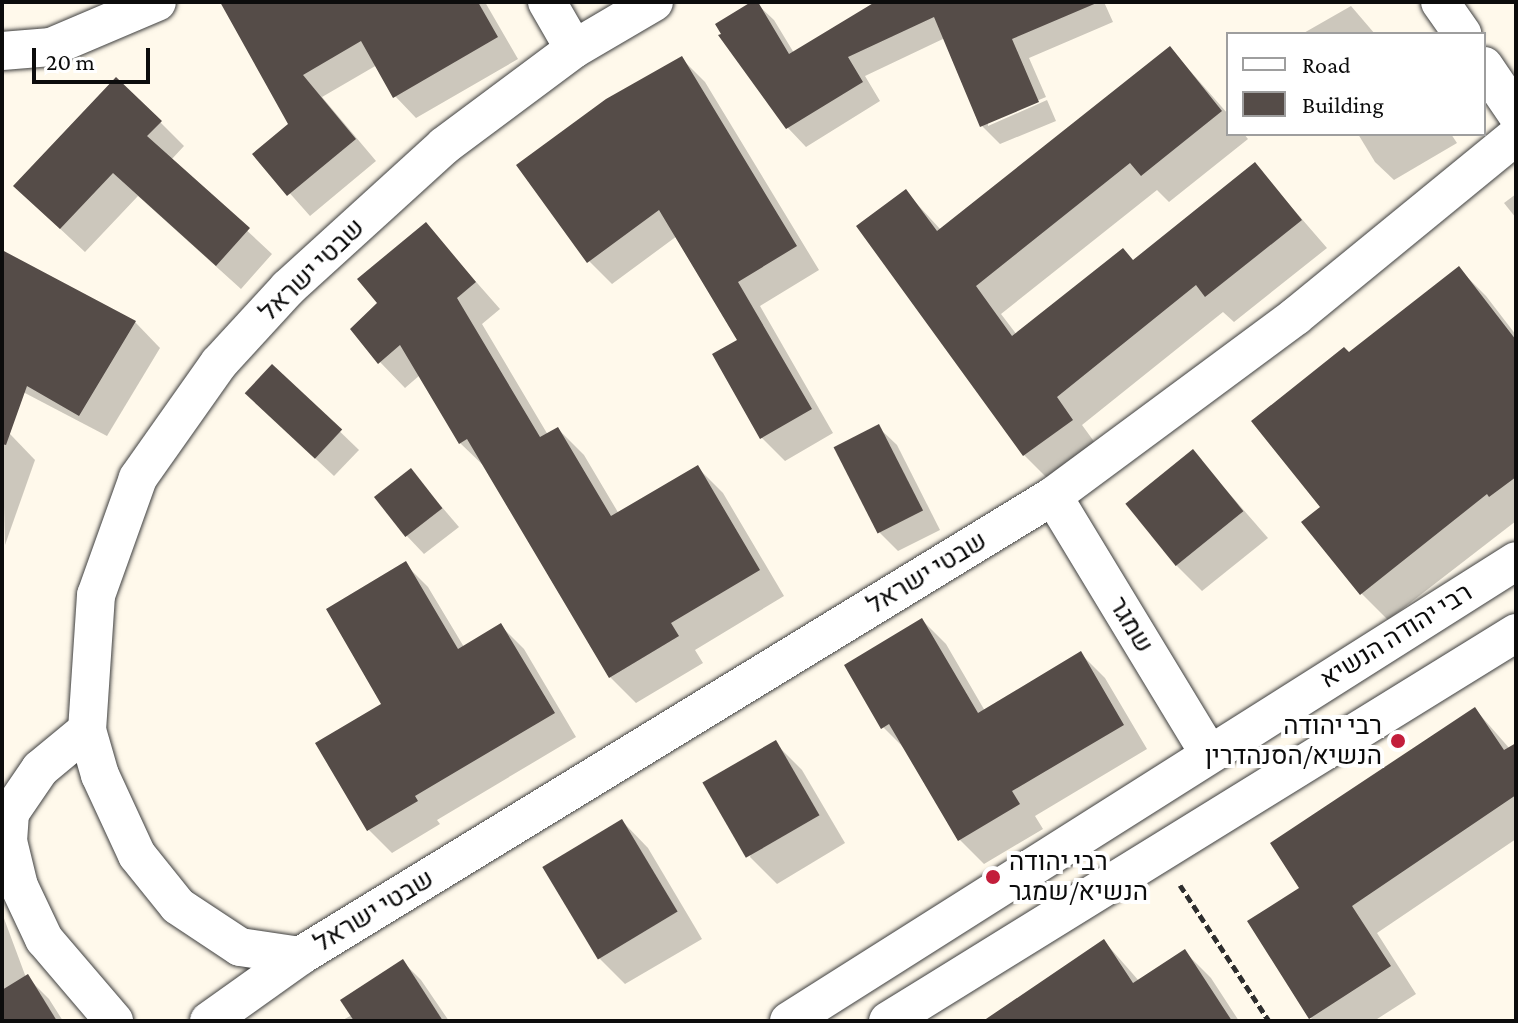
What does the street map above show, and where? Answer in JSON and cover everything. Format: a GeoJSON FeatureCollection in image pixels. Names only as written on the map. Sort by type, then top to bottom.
{"type":"FeatureCollection","features":[{"type":"Feature","properties":{"kind":"street"},"geometry":{"type":"LineString","coordinates":[[2,51],[51,47],[157,2]]}},
{"type":"Feature","properties":{"kind":"street"},"geometry":{"type":"LineString","coordinates":[[547,2],[574,49]]}},
{"type":"Feature","properties":{"kind":"street","name":"שבטי ישראל"},"geometry":{"type":"LineString","coordinates":[[300,956],[240,947],[178,906],[137,855],[100,775],[87,730],[96,595],[138,478],[219,363],[288,288],[444,146],[574,49],[654,2]]}},
{"type":"Feature","properties":{"kind":"street"},"geometry":{"type":"LineString","coordinates":[[1440,2],[1461,32]]}},
{"type":"Feature","properties":{"kind":"street"},"geometry":{"type":"LineString","coordinates":[[1486,69],[1516,113]]}},
{"type":"Feature","properties":{"kind":"street","name":"שבטי ישראל"},"geometry":{"type":"LineString","coordinates":[[209,1021],[300,956],[1053,496],[1296,316],[1516,136]]}},
{"type":"Feature","properties":{"kind":"street","name":"שמגר"},"geometry":{"type":"LineString","coordinates":[[1053,496],[1209,754]]}},
{"type":"Feature","properties":{"kind":"street","name":"רבי יהודה הנשיא"},"geometry":{"type":"LineString","coordinates":[[789,1021],[1516,561]]}},
{"type":"Feature","properties":{"kind":"street"},"geometry":{"type":"LineString","coordinates":[[888,1021],[1516,633]]}},
{"type":"Feature","properties":{"kind":"street"},"geometry":{"type":"LineString","coordinates":[[87,730],[40,769],[10,813],[8,841],[19,886],[44,939],[114,1021]]}},
{"type":"Feature","properties":{"kind":"path"},"geometry":{"type":"LineString","coordinates":[[1160,854],[1269,1021]]}},
{"type":"Feature","properties":{"kind":"building"},"geometry":{"type":"Polygon","coordinates":[[[220,2],[478,2],[498,37],[393,98],[361,41],[303,75],[356,139],[287,196],[252,154],[288,124],[220,2]]]}},
{"type":"Feature","properties":{"kind":"building"},"geometry":{"type":"Polygon","coordinates":[[[751,2],[758,2],[789,54],[875,2],[1099,2],[1012,39],[1039,102],[980,127],[934,17],[848,57],[863,82],[786,129],[718,35],[721,34],[715,24],[751,2]]]}},
{"type":"Feature","properties":{"kind":"building"},"geometry":{"type":"Polygon","coordinates":[[[1170,46],[1222,111],[1141,176],[1130,163],[976,286],[1012,336],[1123,248],[1133,260],[1255,162],[1302,220],[1205,297],[1196,285],[1057,397],[1073,420],[1023,456],[856,226],[906,189],[937,231],[1170,46]]]}},
{"type":"Feature","properties":{"kind":"building"},"geometry":{"type":"Polygon","coordinates":[[[682,56],[797,246],[738,282],[812,409],[760,439],[712,354],[737,340],[659,210],[587,263],[516,165],[606,99],[682,56]]]}},
{"type":"Feature","properties":{"kind":"building"},"geometry":{"type":"Polygon","coordinates":[[[116,77],[162,121],[147,136],[250,228],[216,266],[113,173],[60,229],[13,186],[116,77]]]}},
{"type":"Feature","properties":{"kind":"building"},"geometry":{"type":"Polygon","coordinates":[[[426,222],[476,282],[457,298],[540,437],[558,427],[611,516],[698,465],[760,570],[671,623],[679,636],[609,678],[467,439],[459,444],[400,345],[378,364],[350,329],[377,303],[357,279],[426,222]]]}},
{"type":"Feature","properties":{"kind":"building"},"geometry":{"type":"Polygon","coordinates":[[[2,250],[136,321],[79,416],[27,386],[6,445],[2,444],[2,250]]]}},
{"type":"Feature","properties":{"kind":"building"},"geometry":{"type":"Polygon","coordinates":[[[1459,266],[1516,340],[1516,477],[1489,497],[1487,494],[1360,595],[1301,522],[1320,507],[1251,421],[1344,347],[1349,352],[1459,266]]]}},
{"type":"Feature","properties":{"kind":"building"},"geometry":{"type":"Polygon","coordinates":[[[272,364],[342,429],[315,459],[245,393],[272,364]]]}},
{"type":"Feature","properties":{"kind":"building"},"geometry":{"type":"Polygon","coordinates":[[[879,424],[923,510],[878,534],[834,447],[879,424]]]}},
{"type":"Feature","properties":{"kind":"building"},"geometry":{"type":"Polygon","coordinates":[[[1193,449],[1243,511],[1176,566],[1125,504],[1193,449]]]}},
{"type":"Feature","properties":{"kind":"building"},"geometry":{"type":"Polygon","coordinates":[[[411,468],[442,508],[405,537],[374,497],[411,468]]]}},
{"type":"Feature","properties":{"kind":"building"},"geometry":{"type":"Polygon","coordinates":[[[406,561],[458,649],[501,623],[555,713],[415,796],[418,801],[367,831],[315,743],[381,704],[326,609],[406,561]]]}},
{"type":"Feature","properties":{"kind":"building"},"geometry":{"type":"Polygon","coordinates":[[[922,618],[978,713],[1081,651],[1124,725],[1012,791],[1020,804],[958,841],[889,724],[881,729],[844,665],[922,618]]]}},
{"type":"Feature","properties":{"kind":"building"},"geometry":{"type":"Polygon","coordinates":[[[1475,707],[1504,750],[1516,743],[1516,795],[1352,906],[1391,966],[1309,1019],[1247,921],[1299,888],[1270,843],[1475,707]]]}},
{"type":"Feature","properties":{"kind":"building"},"geometry":{"type":"Polygon","coordinates":[[[776,740],[820,815],[746,858],[702,782],[776,740]]]}},
{"type":"Feature","properties":{"kind":"building"},"geometry":{"type":"Polygon","coordinates":[[[622,819],[678,912],[598,959],[542,867],[622,819]]]}},
{"type":"Feature","properties":{"kind":"building"},"geometry":{"type":"Polygon","coordinates":[[[1104,939],[1133,983],[1185,949],[1232,1021],[983,1021],[1104,939]]]}},
{"type":"Feature","properties":{"kind":"building"},"geometry":{"type":"Polygon","coordinates":[[[403,959],[443,1021],[354,1021],[340,1000],[403,959]]]}},
{"type":"Feature","properties":{"kind":"building"},"geometry":{"type":"Polygon","coordinates":[[[28,974],[57,1021],[2,1021],[2,990],[28,974]]]}},
{"type":"Feature","properties":{"kind":"place","name":"רבי יהודה הנשיא/הסנהדרין"},"geometry":{"type":"Point","coordinates":[1398,741]}},
{"type":"Feature","properties":{"kind":"place","name":"רבי יהודה הנשיא/שמגר"},"geometry":{"type":"Point","coordinates":[993,877]}}]}
